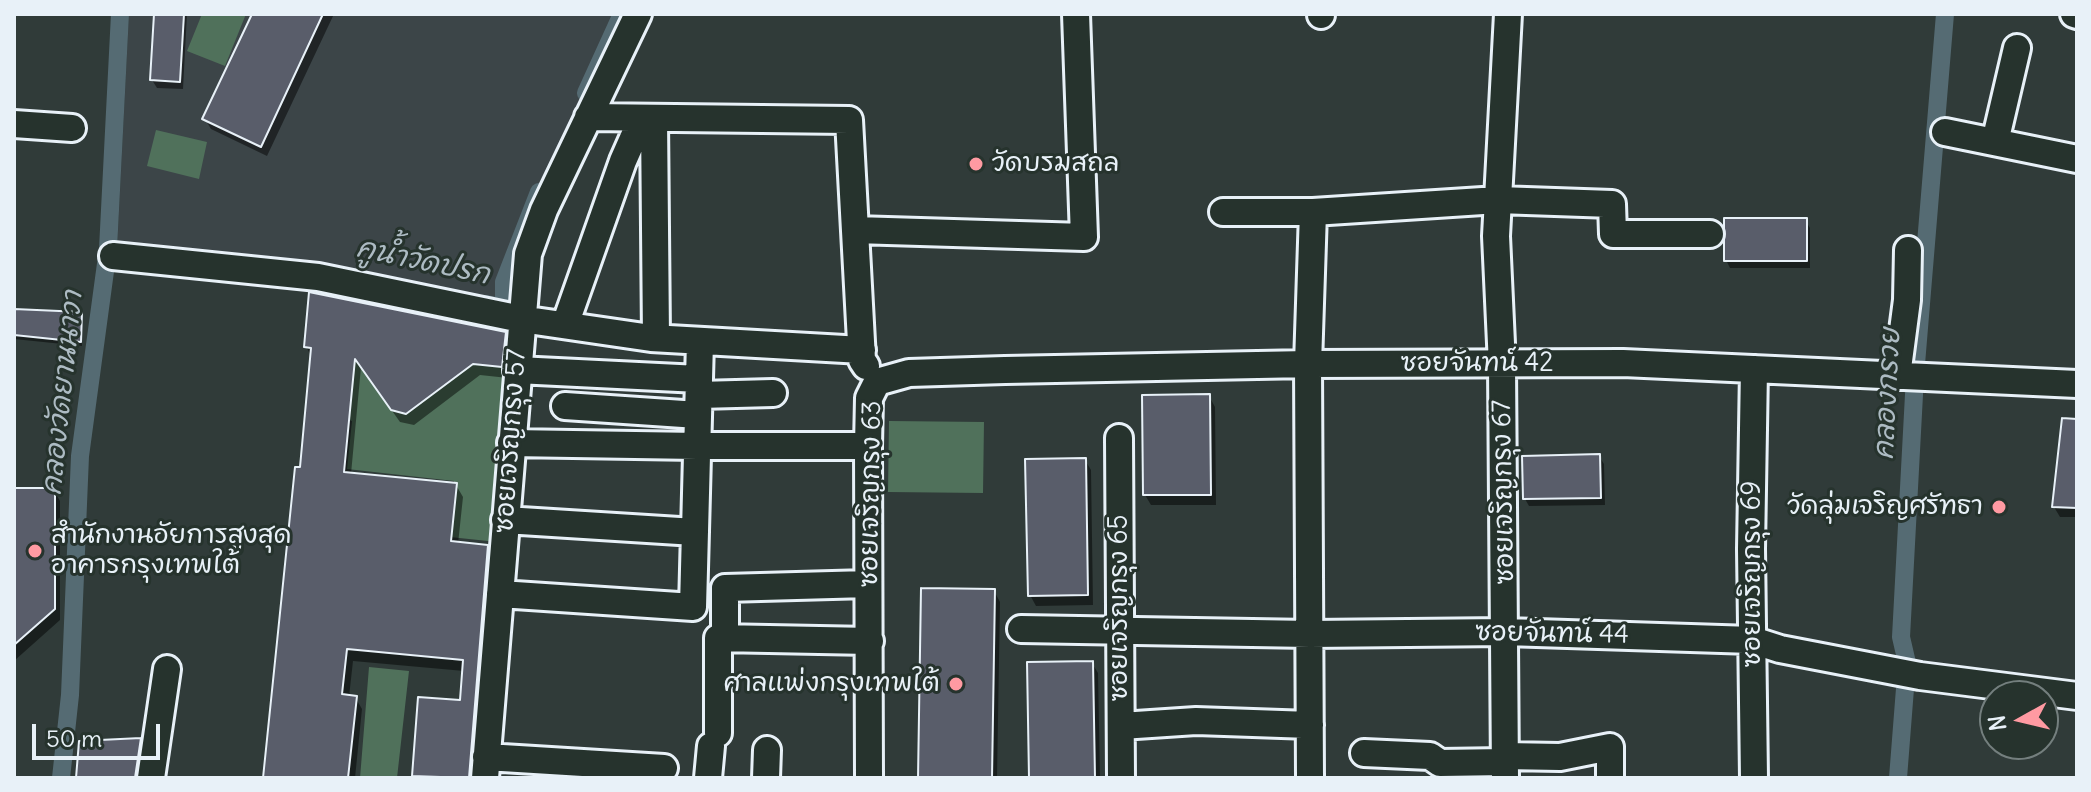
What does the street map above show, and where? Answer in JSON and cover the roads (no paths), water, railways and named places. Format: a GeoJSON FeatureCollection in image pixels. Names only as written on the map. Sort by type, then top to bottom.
{"type":"FeatureCollection","features":[{"type":"Feature","properties":{"kind":"street","name":"ซอยเจริญกรุง 57"},"geometry":{"type":"LineString","coordinates":[[486,768],[528,254],[544,210],[638,14]]}},
{"type":"Feature","properties":{"kind":"street"},"geometry":{"type":"LineString","coordinates":[[855,230],[1084,237],[1076,14]]}},
{"type":"Feature","properties":{"kind":"street","name":"ซอยเจริญกรุง 67"},"geometry":{"type":"LineString","coordinates":[[1505,765],[1506,632],[1498,200],[1508,14]]}},
{"type":"Feature","properties":{"kind":"street"},"geometry":{"type":"LineString","coordinates":[[1995,142],[2017,48]]}},
{"type":"Feature","properties":{"kind":"street"},"geometry":{"type":"LineString","coordinates":[[588,117],[648,118]]}},
{"type":"Feature","properties":{"kind":"street"},"geometry":{"type":"LineString","coordinates":[[565,325],[623,161],[648,118]]}},
{"type":"Feature","properties":{"kind":"street"},"geometry":{"type":"LineString","coordinates":[[648,118],[656,338]]}},
{"type":"Feature","properties":{"kind":"street","name":"ซอยเจริญกรุง 63"},"geometry":{"type":"LineString","coordinates":[[648,118],[849,120],[862,360],[877,382],[869,398],[868,446],[869,778]]}},
{"type":"Feature","properties":{"kind":"street"},"geometry":{"type":"LineString","coordinates":[[14,124],[72,128]]}},
{"type":"Feature","properties":{"kind":"street"},"geometry":{"type":"LineString","coordinates":[[1945,132],[2077,159]]}},
{"type":"Feature","properties":{"kind":"street"},"geometry":{"type":"LineString","coordinates":[[1223,212],[1313,212],[1498,200],[1612,204],[1613,234],[1710,234]]}},
{"type":"Feature","properties":{"kind":"street"},"geometry":{"type":"LineString","coordinates":[[1310,778],[1308,364],[1313,212]]}},
{"type":"Feature","properties":{"kind":"street"},"geometry":{"type":"LineString","coordinates":[[1908,250],[1908,377]]}},
{"type":"Feature","properties":{"kind":"street"},"geometry":{"type":"LineString","coordinates":[[113,256],[318,277],[521,319],[656,338],[862,350]]}},
{"type":"Feature","properties":{"kind":"street"},"geometry":{"type":"LineString","coordinates":[[500,594],[693,607],[700,446],[700,341]]}},
{"type":"Feature","properties":{"kind":"street","name":"ซอยจันทน์ 42"},"geometry":{"type":"LineString","coordinates":[[877,382],[895,375],[923,372],[1308,364],[1623,363],[2077,384]]}},
{"type":"Feature","properties":{"kind":"street","name":"ซอยเจริญกรุง 69"},"geometry":{"type":"LineString","coordinates":[[1754,369],[1754,778]]}},
{"type":"Feature","properties":{"kind":"street"},"geometry":{"type":"LineString","coordinates":[[517,370],[699,396]]}},
{"type":"Feature","properties":{"kind":"street"},"geometry":{"type":"LineString","coordinates":[[565,406],[773,393]]}},
{"type":"Feature","properties":{"kind":"street","name":"ซอยเจริญกรุง 65"},"geometry":{"type":"LineString","coordinates":[[1119,438],[1121,778]]}},
{"type":"Feature","properties":{"kind":"street"},"geometry":{"type":"LineString","coordinates":[[511,443],[868,446]]}},
{"type":"Feature","properties":{"kind":"street"},"geometry":{"type":"LineString","coordinates":[[505,520],[695,532]]}},
{"type":"Feature","properties":{"kind":"street"},"geometry":{"type":"LineString","coordinates":[[725,635],[725,588],[868,584]]}},
{"type":"Feature","properties":{"kind":"street","name":"ซอยจันทน์ 44"},"geometry":{"type":"LineString","coordinates":[[1021,629],[1310,634],[1506,632],[1752,640],[1780,649],[1920,676],[2077,696]]}},
{"type":"Feature","properties":{"kind":"street"},"geometry":{"type":"LineString","coordinates":[[708,778],[714,740],[718,638],[725,635],[870,641]]}},
{"type":"Feature","properties":{"kind":"street"},"geometry":{"type":"LineString","coordinates":[[151,778],[167,669]]}},
{"type":"Feature","properties":{"kind":"street"},"geometry":{"type":"LineString","coordinates":[[1121,726],[1196,721],[1310,725]]}},
{"type":"Feature","properties":{"kind":"street"},"geometry":{"type":"LineString","coordinates":[[1364,753],[1430,756],[1440,763],[1505,765],[1610,747],[1610,778]]}},
{"type":"Feature","properties":{"kind":"street"},"geometry":{"type":"LineString","coordinates":[[766,778],[767,750]]}},
{"type":"Feature","properties":{"kind":"street"},"geometry":{"type":"LineString","coordinates":[[486,768],[664,768]]}},
{"type":"Feature","properties":{"kind":"waterway","name":"คลองวัดยานนาวา"},"geometry":{"type":"LineString","coordinates":[[61,778],[70,695],[80,456],[108,249],[120,14]]}},
{"type":"Feature","properties":{"kind":"waterway","name":"คูน้ำวัดปรก"},"geometry":{"type":"LineString","coordinates":[[586,93],[622,14]]}},
{"type":"Feature","properties":{"kind":"waterway","name":"คลองกรวย"},"geometry":{"type":"LineString","coordinates":[[1898,778],[1907,663],[1901,637],[1915,376],[1945,14]]}},
{"type":"Feature","properties":{"kind":"waterway","name":"คูน้ำวัดปรก"},"geometry":{"type":"LineString","coordinates":[[486,304],[504,308],[504,282],[539,192]]}},
{"type":"Feature","properties":{"kind":"place","name":"วัดบรมสถล"},"geometry":{"type":"Point","coordinates":[976,164]}},
{"type":"Feature","properties":{"kind":"place","name":"วัดลุ่มเจริญศรัทธา"},"geometry":{"type":"Point","coordinates":[1999,507]}},
{"type":"Feature","properties":{"kind":"place","name":"สำนักงานอัยการสูงสุด อาคารกรุงเทพใต้"},"geometry":{"type":"Point","coordinates":[35,551]}},
{"type":"Feature","properties":{"kind":"place","name":"ศาลแพ่งกรุงเทพใต้"},"geometry":{"type":"Point","coordinates":[956,684]}}]}
